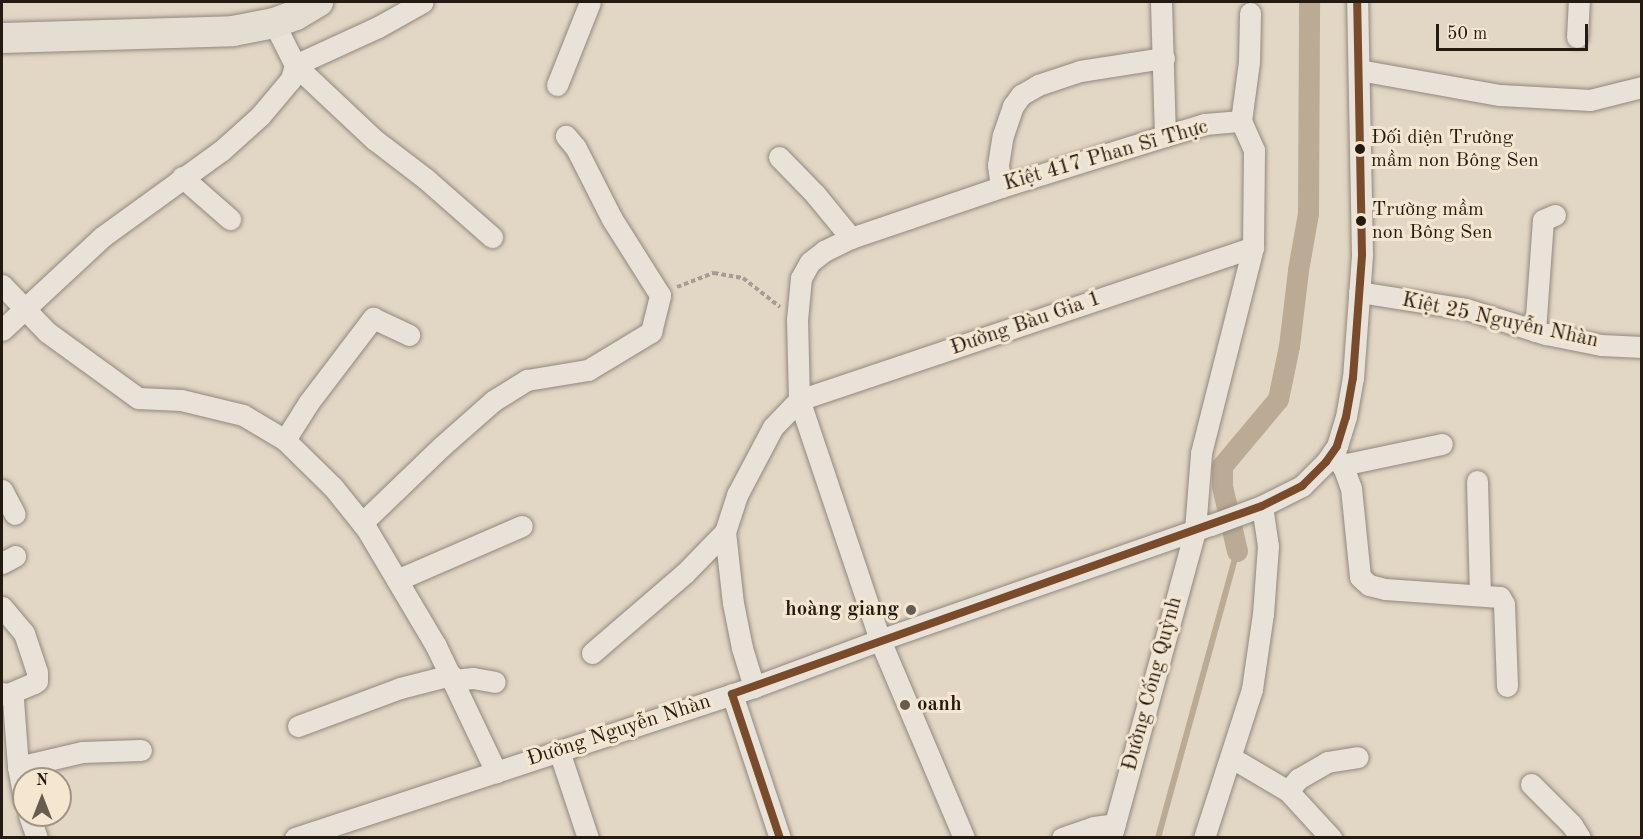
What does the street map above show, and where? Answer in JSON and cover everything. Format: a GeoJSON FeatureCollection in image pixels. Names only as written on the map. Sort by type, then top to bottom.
{"type":"FeatureCollection","features":[{"type":"Feature","properties":{"kind":"highway"},"geometry":{"type":"LineString","coordinates":[[2,38],[233,31],[274,23],[296,15],[318,2]]}},
{"type":"Feature","properties":{"kind":"street"},"geometry":{"type":"LineString","coordinates":[[2,330],[102,237],[221,150],[260,116],[291,79],[295,65],[378,27],[423,2]]}},
{"type":"Feature","properties":{"kind":"street"},"geometry":{"type":"LineString","coordinates":[[557,85],[590,2]]}},
{"type":"Feature","properties":{"kind":"street"},"geometry":{"type":"LineString","coordinates":[[1161,2],[1165,136]]}},
{"type":"Feature","properties":{"kind":"street","name":"Đường Nguyễn Nhàn"},"geometry":{"type":"LineString","coordinates":[[295,837],[754,687],[880,640],[1203,528],[1257,508],[1302,486],[1337,458],[1353,378],[1362,254],[1357,2]]}},
{"type":"Feature","properties":{"kind":"street"},"geometry":{"type":"LineString","coordinates":[[1577,37],[1578,2]]}},
{"type":"Feature","properties":{"kind":"street"},"geometry":{"type":"LineString","coordinates":[[1250,13],[1249,62],[1241,121],[1254,150],[1253,247]]}},
{"type":"Feature","properties":{"kind":"street"},"geometry":{"type":"LineString","coordinates":[[274,23],[295,65],[375,140],[426,179],[492,237]]}},
{"type":"Feature","properties":{"kind":"street"},"geometry":{"type":"LineString","coordinates":[[1001,187],[998,165],[1003,135],[1013,106],[1020,95],[1038,85],[1080,71],[1164,58]]}},
{"type":"Feature","properties":{"kind":"street"},"geometry":{"type":"LineString","coordinates":[[1359,70],[1500,95],[1590,100],[1641,87]]}},
{"type":"Feature","properties":{"kind":"street","name":"Kiệt 417 Phan Sĩ Thực"},"geometry":{"type":"LineString","coordinates":[[964,837],[880,640],[798,400],[797,320],[801,278],[810,262],[824,251],[851,238],[1001,187],[1205,124],[1241,121]]}},
{"type":"Feature","properties":{"kind":"street"},"geometry":{"type":"LineString","coordinates":[[364,526],[441,447],[494,401],[527,380],[588,370],[651,332],[660,295],[612,219],[576,148],[566,136]]}},
{"type":"Feature","properties":{"kind":"street"},"geometry":{"type":"LineString","coordinates":[[779,157],[815,194],[851,238]]}},
{"type":"Feature","properties":{"kind":"street"},"geometry":{"type":"LineString","coordinates":[[182,177],[230,219]]}},
{"type":"Feature","properties":{"kind":"street"},"geometry":{"type":"LineString","coordinates":[[1535,331],[1543,220],[1555,215]]}},
{"type":"Feature","properties":{"kind":"street","name":"Đường Bàu Gia 1"},"geometry":{"type":"LineString","coordinates":[[798,400],[1253,247]]}},
{"type":"Feature","properties":{"kind":"street","name":"Đường Cống Quỳnh"},"geometry":{"type":"LineString","coordinates":[[1113,831],[1203,528],[1201,453],[1253,247]]}},
{"type":"Feature","properties":{"kind":"street"},"geometry":{"type":"LineString","coordinates":[[2,285],[48,332],[138,398],[181,400],[243,415],[285,440],[333,487],[364,526],[397,580],[452,677],[496,771]]}},
{"type":"Feature","properties":{"kind":"street","name":"Kiệt 25 Nguyễn Nhàn"},"geometry":{"type":"LineString","coordinates":[[1359,292],[1466,309],[1535,331],[1601,345],[1641,347]]}},
{"type":"Feature","properties":{"kind":"street"},"geometry":{"type":"LineString","coordinates":[[285,440],[309,402],[373,318],[409,335]]}},
{"type":"Feature","properties":{"kind":"street"},"geometry":{"type":"LineString","coordinates":[[754,687],[742,648],[733,603],[725,531],[737,495],[773,426],[798,400]]}},
{"type":"Feature","properties":{"kind":"street"},"geometry":{"type":"LineString","coordinates":[[1442,444],[1337,458],[1351,488],[1360,577],[1370,585],[1385,589],[1490,596],[1504,604],[1507,686]]}},
{"type":"Feature","properties":{"kind":"street"},"geometry":{"type":"LineString","coordinates":[[1477,481],[1490,596]]}},
{"type":"Feature","properties":{"kind":"street"},"geometry":{"type":"LineString","coordinates":[[2,490],[15,514]]}},
{"type":"Feature","properties":{"kind":"street"},"geometry":{"type":"LineString","coordinates":[[1209,836],[1252,689],[1263,614],[1268,546],[1257,508]]}},
{"type":"Feature","properties":{"kind":"street"},"geometry":{"type":"LineString","coordinates":[[397,580],[522,526]]}},
{"type":"Feature","properties":{"kind":"street"},"geometry":{"type":"LineString","coordinates":[[592,653],[685,573],[725,531]]}},
{"type":"Feature","properties":{"kind":"street"},"geometry":{"type":"LineString","coordinates":[[2,607],[24,633],[37,672],[37,681],[5,694],[13,705],[18,767],[82,752],[141,750]]}},
{"type":"Feature","properties":{"kind":"street"},"geometry":{"type":"LineString","coordinates":[[298,726],[400,688],[452,677],[495,682]]}},
{"type":"Feature","properties":{"kind":"street"},"geometry":{"type":"LineString","coordinates":[[732,694],[780,837]]}},
{"type":"Feature","properties":{"kind":"street"},"geometry":{"type":"LineString","coordinates":[[559,751],[588,837]]}},
{"type":"Feature","properties":{"kind":"street"},"geometry":{"type":"LineString","coordinates":[[1288,791],[1298,779],[1328,762],[1358,757]]}},
{"type":"Feature","properties":{"kind":"street"},"geometry":{"type":"LineString","coordinates":[[1232,758],[1288,791],[1331,837]]}},
{"type":"Feature","properties":{"kind":"street"},"geometry":{"type":"LineString","coordinates":[[1531,784],[1572,825],[1580,837]]}},
{"type":"Feature","properties":{"kind":"street"},"geometry":{"type":"LineString","coordinates":[[1062,837],[1094,827],[1113,831]]}},
{"type":"Feature","properties":{"kind":"waterway"},"geometry":{"type":"LineString","coordinates":[[1237,551],[1222,486],[1222,466],[1278,399],[1289,346],[1298,270],[1308,213],[1309,2]]}},
{"type":"Feature","properties":{"kind":"waterway"},"geometry":{"type":"LineString","coordinates":[[1158,838],[1237,551]]}},
{"type":"Feature","properties":{"kind":"transit line"},"geometry":{"type":"LineString","coordinates":[[732,694],[1262,506],[1302,486],[1326,462],[1337,446],[1346,417],[1353,378],[1362,254],[1357,2]]}},
{"type":"Feature","properties":{"kind":"transit line"},"geometry":{"type":"LineString","coordinates":[[732,694],[780,838]]}},
{"type":"Feature","properties":{"kind":"place","name":"Đối diện Trường mầm non Bông Sen"},"geometry":{"type":"Point","coordinates":[1360,149]}},
{"type":"Feature","properties":{"kind":"place","name":"Trường mầm non Bông Sen"},"geometry":{"type":"Point","coordinates":[1361,221]}},
{"type":"Feature","properties":{"kind":"place","name":"hoàng giang"},"geometry":{"type":"Point","coordinates":[911,610]}},
{"type":"Feature","properties":{"kind":"place","name":"oanh"},"geometry":{"type":"Point","coordinates":[905,705]}}]}
